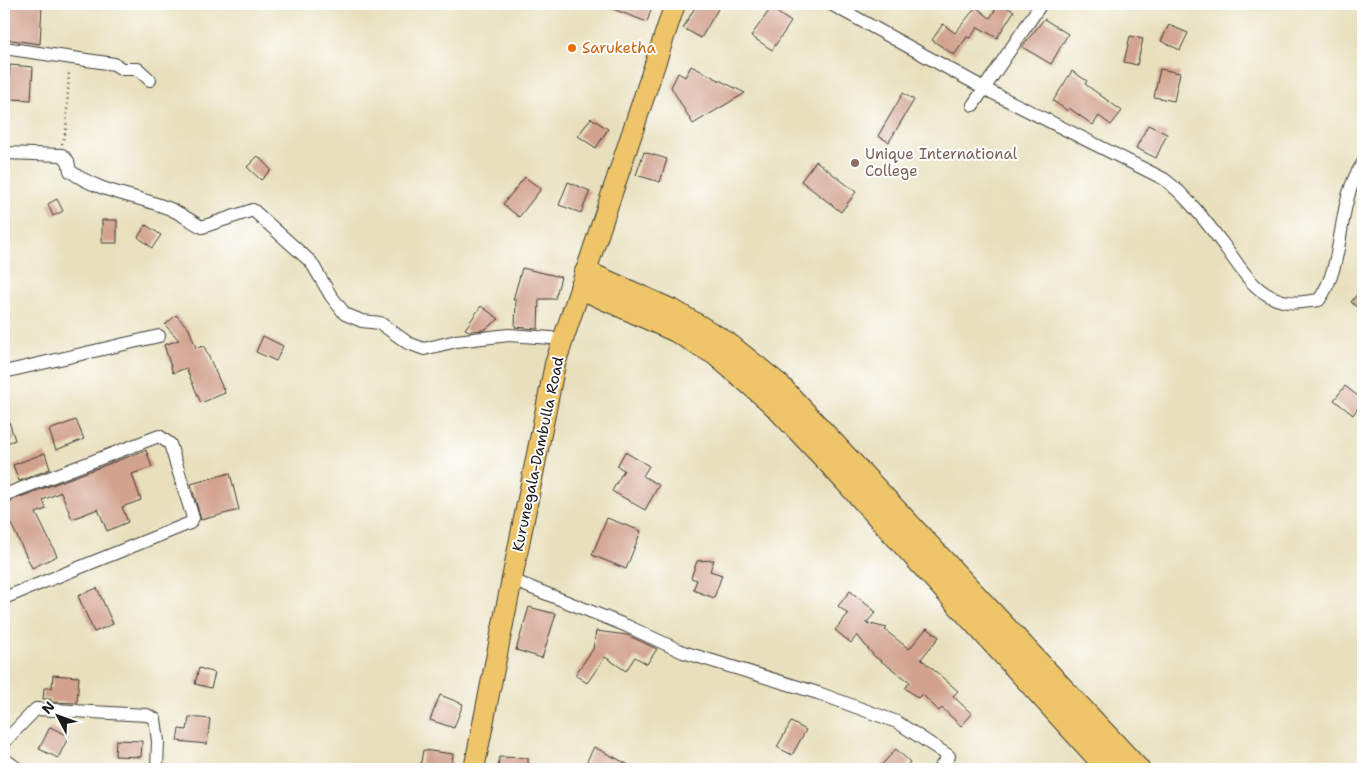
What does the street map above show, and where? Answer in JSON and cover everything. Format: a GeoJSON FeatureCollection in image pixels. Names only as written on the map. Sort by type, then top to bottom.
{"type":"FeatureCollection","features":[{"type":"Feature","properties":{"kind":"highway","name":"Kurunegala-Dambulla Road"},"geometry":{"type":"LineString","coordinates":[[474,769],[555,364],[675,4]]}},
{"type":"Feature","properties":{"kind":"highway"},"geometry":{"type":"LineString","coordinates":[[583,280],[715,354],[772,403],[1108,769]]}},
{"type":"Feature","properties":{"kind":"highway"},"geometry":{"type":"LineString","coordinates":[[583,280],[676,312],[727,344],[778,384],[1138,769]]}},
{"type":"Feature","properties":{"kind":"street"},"geometry":{"type":"LineString","coordinates":[[831,4],[984,88],[1164,179],[1185,197],[1248,280],[1266,294],[1289,302],[1319,300],[1330,282],[1343,216],[1354,176],[1361,168]]}},
{"type":"Feature","properties":{"kind":"street"},"geometry":{"type":"LineString","coordinates":[[973,105],[1041,4]]}},
{"type":"Feature","properties":{"kind":"street"},"geometry":{"type":"LineString","coordinates":[[4,48],[114,64],[122,69],[138,68],[150,80]]}},
{"type":"Feature","properties":{"kind":"street"},"geometry":{"type":"LineString","coordinates":[[4,153],[62,155],[68,161],[70,172],[82,180],[107,192],[166,207],[202,227],[253,210],[311,262],[331,296],[345,314],[362,321],[380,323],[408,343],[424,348],[456,341],[509,336],[551,338]]}},
{"type":"Feature","properties":{"kind":"street"},"geometry":{"type":"LineString","coordinates":[[4,372],[158,336]]}},
{"type":"Feature","properties":{"kind":"street"},"geometry":{"type":"LineString","coordinates":[[4,495],[159,436],[170,444],[192,518],[190,523],[4,598]]}},
{"type":"Feature","properties":{"kind":"street"},"geometry":{"type":"LineString","coordinates":[[512,580],[627,626],[683,652],[818,693],[898,722],[950,756],[939,769]]}},
{"type":"Feature","properties":{"kind":"street"},"geometry":{"type":"LineString","coordinates":[[4,742],[36,709],[148,715],[155,719],[158,740],[157,769]]}},
{"type":"Feature","properties":{"kind":"street"},"geometry":{"type":"LineString","coordinates":[[4,759],[18,769]]}},
{"type":"Feature","properties":{"kind":"path"},"geometry":{"type":"LineString","coordinates":[[58,155],[66,131],[70,79],[68,56]]}},
{"type":"Feature","properties":{"kind":"building"},"geometry":{"type":"Polygon","coordinates":[[[4,4],[42,4],[40,44],[4,39],[4,4]]]}},
{"type":"Feature","properties":{"kind":"building"},"geometry":{"type":"Polygon","coordinates":[[[600,4],[653,4],[647,22],[600,4]]]}},
{"type":"Feature","properties":{"kind":"building"},"geometry":{"type":"Polygon","coordinates":[[[697,4],[708,4],[718,9],[701,38],[683,28],[697,4]]]}},
{"type":"Feature","properties":{"kind":"building"},"geometry":{"type":"Polygon","coordinates":[[[999,4],[1014,11],[997,38],[978,27],[970,38],[967,37],[954,55],[932,40],[943,24],[955,33],[976,7],[990,18],[999,4]]]}},
{"type":"Feature","properties":{"kind":"building"},"geometry":{"type":"Polygon","coordinates":[[[771,8],[791,22],[772,50],[751,36],[771,8]]]}},
{"type":"Feature","properties":{"kind":"building"},"geometry":{"type":"Polygon","coordinates":[[[1044,19],[1068,34],[1051,64],[1022,47],[1044,19]]]}},
{"type":"Feature","properties":{"kind":"building"},"geometry":{"type":"Polygon","coordinates":[[[1169,25],[1188,33],[1180,50],[1161,41],[1169,25]]]}},
{"type":"Feature","properties":{"kind":"building"},"geometry":{"type":"Polygon","coordinates":[[[1130,36],[1143,39],[1137,65],[1124,62],[1130,36]]]}},
{"type":"Feature","properties":{"kind":"building"},"geometry":{"type":"Polygon","coordinates":[[[10,65],[33,67],[31,100],[8,99],[10,65]]]}},
{"type":"Feature","properties":{"kind":"building"},"geometry":{"type":"Polygon","coordinates":[[[691,66],[745,93],[693,124],[671,87],[678,73],[685,77],[691,66]]]}},
{"type":"Feature","properties":{"kind":"building"},"geometry":{"type":"Polygon","coordinates":[[[1160,69],[1180,73],[1174,101],[1154,97],[1160,69]]]}},
{"type":"Feature","properties":{"kind":"building"},"geometry":{"type":"Polygon","coordinates":[[[1072,71],[1087,81],[1085,84],[1122,111],[1111,125],[1099,116],[1093,125],[1069,108],[1068,111],[1053,101],[1072,71]]]}},
{"type":"Feature","properties":{"kind":"building"},"geometry":{"type":"Polygon","coordinates":[[[903,93],[914,100],[889,142],[878,136],[903,93]]]}},
{"type":"Feature","properties":{"kind":"building"},"geometry":{"type":"Polygon","coordinates":[[[591,118],[608,129],[596,148],[578,136],[591,118]]]}},
{"type":"Feature","properties":{"kind":"building"},"geometry":{"type":"Polygon","coordinates":[[[1148,125],[1167,134],[1156,158],[1136,148],[1148,125]]]}},
{"type":"Feature","properties":{"kind":"building"},"geometry":{"type":"Polygon","coordinates":[[[644,152],[667,159],[660,182],[636,175],[644,152]]]}},
{"type":"Feature","properties":{"kind":"building"},"geometry":{"type":"Polygon","coordinates":[[[258,156],[271,170],[261,180],[247,167],[258,156]]]}},
{"type":"Feature","properties":{"kind":"building"},"geometry":{"type":"Polygon","coordinates":[[[816,161],[856,192],[841,212],[801,181],[816,161]]]}},
{"type":"Feature","properties":{"kind":"building"},"geometry":{"type":"Polygon","coordinates":[[[525,177],[541,189],[519,217],[503,204],[525,177]]]}},
{"type":"Feature","properties":{"kind":"building"},"geometry":{"type":"Polygon","coordinates":[[[568,182],[590,191],[581,213],[559,205],[568,182]]]}},
{"type":"Feature","properties":{"kind":"building"},"geometry":{"type":"Polygon","coordinates":[[[57,199],[63,211],[53,216],[48,204],[57,199]]]}},
{"type":"Feature","properties":{"kind":"building"},"geometry":{"type":"Polygon","coordinates":[[[102,220],[117,220],[117,243],[102,243],[102,220]]]}},
{"type":"Feature","properties":{"kind":"building"},"geometry":{"type":"Polygon","coordinates":[[[146,225],[161,235],[152,248],[138,237],[146,225]]]}},
{"type":"Feature","properties":{"kind":"building"},"geometry":{"type":"Polygon","coordinates":[[[522,268],[561,277],[555,299],[539,299],[538,329],[515,327],[516,300],[513,300],[522,268]]]}},
{"type":"Feature","properties":{"kind":"building"},"geometry":{"type":"Polygon","coordinates":[[[1363,287],[1363,312],[1351,302],[1363,287]]]}},
{"type":"Feature","properties":{"kind":"building"},"geometry":{"type":"Polygon","coordinates":[[[481,306],[499,319],[484,330],[469,331],[465,329],[481,306]]]}},
{"type":"Feature","properties":{"kind":"building"},"geometry":{"type":"Polygon","coordinates":[[[176,315],[189,329],[196,348],[204,346],[225,393],[201,403],[186,368],[173,373],[164,345],[179,340],[165,325],[176,315]]]}},
{"type":"Feature","properties":{"kind":"building"},"geometry":{"type":"Polygon","coordinates":[[[263,336],[283,346],[276,361],[256,352],[263,336]]]}},
{"type":"Feature","properties":{"kind":"building"},"geometry":{"type":"Polygon","coordinates":[[[1345,386],[1363,400],[1353,415],[1334,400],[1345,386]]]}},
{"type":"Feature","properties":{"kind":"building"},"geometry":{"type":"Polygon","coordinates":[[[4,412],[6,412],[15,440],[4,444],[4,412]]]}},
{"type":"Feature","properties":{"kind":"building"},"geometry":{"type":"Polygon","coordinates":[[[76,420],[84,439],[56,450],[49,430],[76,420]]]}},
{"type":"Feature","properties":{"kind":"building"},"geometry":{"type":"Polygon","coordinates":[[[146,450],[152,467],[132,474],[141,500],[122,507],[128,522],[107,531],[98,509],[72,519],[61,492],[43,500],[46,509],[36,513],[57,556],[32,568],[11,524],[4,527],[4,503],[146,450]]]}},
{"type":"Feature","properties":{"kind":"building"},"geometry":{"type":"Polygon","coordinates":[[[625,452],[649,466],[643,476],[659,485],[645,510],[612,491],[624,470],[617,466],[625,452]]]}},
{"type":"Feature","properties":{"kind":"building"},"geometry":{"type":"Polygon","coordinates":[[[45,453],[50,469],[19,481],[13,465],[45,453]]]}},
{"type":"Feature","properties":{"kind":"building"},"geometry":{"type":"Polygon","coordinates":[[[230,473],[239,510],[201,520],[191,484],[230,473]]]}},
{"type":"Feature","properties":{"kind":"building"},"geometry":{"type":"Polygon","coordinates":[[[607,518],[641,531],[626,569],[592,555],[607,518]]]}},
{"type":"Feature","properties":{"kind":"building"},"geometry":{"type":"Polygon","coordinates":[[[714,560],[710,571],[722,575],[714,598],[693,590],[697,580],[691,578],[697,561],[714,560]]]}},
{"type":"Feature","properties":{"kind":"building"},"geometry":{"type":"Polygon","coordinates":[[[97,588],[113,624],[94,632],[78,596],[97,588]]]}},
{"type":"Feature","properties":{"kind":"building"},"geometry":{"type":"Polygon","coordinates":[[[850,591],[876,612],[866,623],[887,628],[885,630],[909,649],[927,628],[939,637],[921,659],[958,691],[953,696],[972,714],[961,726],[942,708],[939,711],[922,694],[918,698],[905,688],[910,682],[874,656],[857,635],[851,643],[835,630],[848,614],[838,606],[850,591]]]}},
{"type":"Feature","properties":{"kind":"building"},"geometry":{"type":"Polygon","coordinates":[[[529,607],[556,614],[542,658],[516,650],[529,607]]]}},
{"type":"Feature","properties":{"kind":"building"},"geometry":{"type":"Polygon","coordinates":[[[596,631],[627,635],[657,649],[647,664],[635,657],[626,671],[605,657],[587,683],[575,675],[593,649],[596,631]]]}},
{"type":"Feature","properties":{"kind":"building"},"geometry":{"type":"Polygon","coordinates":[[[199,668],[215,673],[211,688],[195,684],[199,668]]]}},
{"type":"Feature","properties":{"kind":"building"},"geometry":{"type":"Polygon","coordinates":[[[53,675],[79,677],[77,703],[51,702],[51,699],[43,699],[44,688],[52,688],[53,675]]]}},
{"type":"Feature","properties":{"kind":"building"},"geometry":{"type":"Polygon","coordinates":[[[440,695],[463,704],[454,728],[430,720],[440,695]]]}},
{"type":"Feature","properties":{"kind":"building"},"geometry":{"type":"Polygon","coordinates":[[[189,717],[210,719],[207,744],[177,741],[179,729],[187,730],[189,717]]]}},
{"type":"Feature","properties":{"kind":"building"},"geometry":{"type":"Polygon","coordinates":[[[791,722],[806,730],[792,755],[777,747],[791,722]]]}},
{"type":"Feature","properties":{"kind":"building"},"geometry":{"type":"Polygon","coordinates":[[[50,727],[69,736],[58,758],[39,749],[50,727]]]}},
{"type":"Feature","properties":{"kind":"building"},"geometry":{"type":"Polygon","coordinates":[[[116,740],[142,741],[141,757],[115,756],[116,740]]]}},
{"type":"Feature","properties":{"kind":"building"},"geometry":{"type":"Polygon","coordinates":[[[594,747],[637,769],[583,769],[594,747]]]}},
{"type":"Feature","properties":{"kind":"building"},"geometry":{"type":"Polygon","coordinates":[[[896,749],[910,762],[904,769],[878,769],[896,749]]]}},
{"type":"Feature","properties":{"kind":"building"},"geometry":{"type":"Polygon","coordinates":[[[423,750],[453,754],[451,769],[420,769],[423,750]]]}},
{"type":"Feature","properties":{"kind":"building"},"geometry":{"type":"Polygon","coordinates":[[[499,757],[528,758],[528,769],[498,769],[499,757]]]}},
{"type":"Feature","properties":{"kind":"place","name":"Saruketha"},"geometry":{"type":"Point","coordinates":[572,48]}},
{"type":"Feature","properties":{"kind":"place","name":"Unique International College"},"geometry":{"type":"Point","coordinates":[855,163]}}]}
